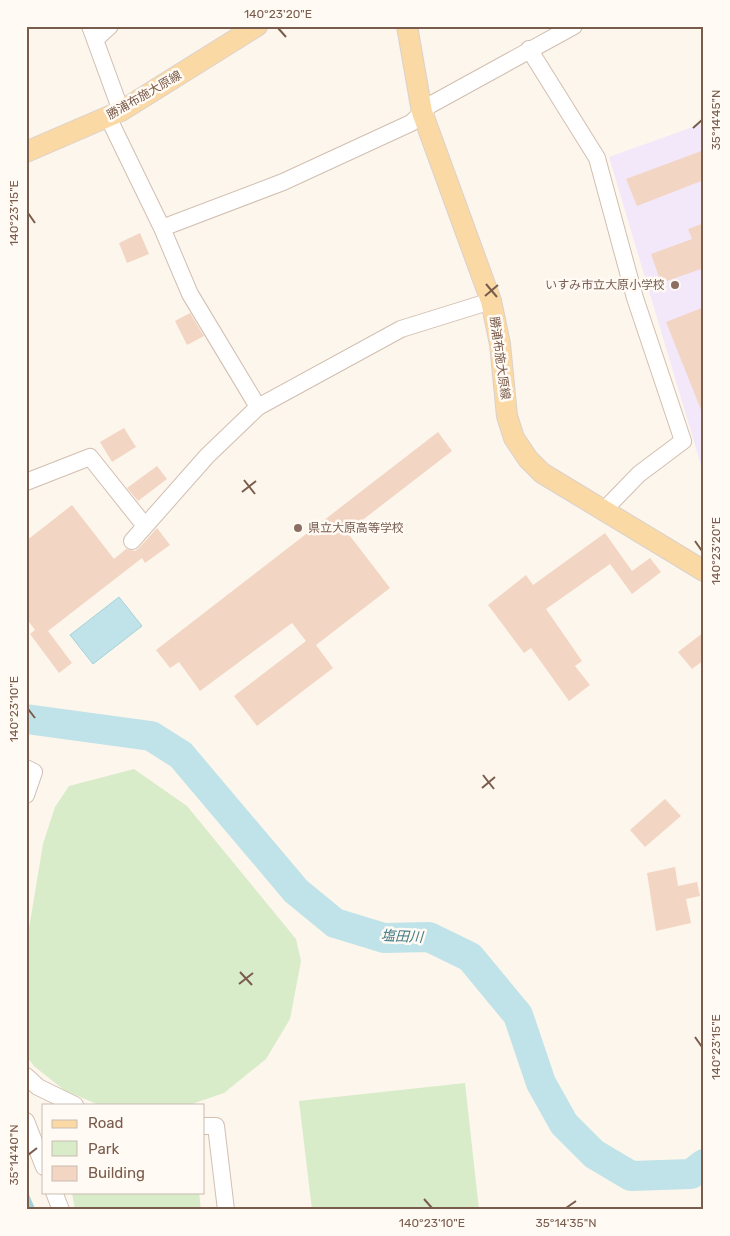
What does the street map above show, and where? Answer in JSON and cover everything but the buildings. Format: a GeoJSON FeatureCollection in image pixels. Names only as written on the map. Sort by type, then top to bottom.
{"type":"FeatureCollection","features":[{"type":"Feature","properties":{"kind":"main road","name":"勝浦布施大原線"},"geometry":{"type":"LineString","coordinates":[[26,152],[114,114],[257,26]]}},
{"type":"Feature","properties":{"kind":"main road","name":"勝浦布施大原線"},"geometry":{"type":"LineString","coordinates":[[407,26],[422,112],[491,301],[500,344],[508,416],[514,438],[528,460],[542,473],[605,509],[704,571]]}},
{"type":"Feature","properties":{"kind":"street"},"geometry":{"type":"LineString","coordinates":[[110,26],[93,33],[114,114],[190,294],[258,408]]}},
{"type":"Feature","properties":{"kind":"street"},"geometry":{"type":"LineString","coordinates":[[162,228],[283,182],[411,123],[430,105],[574,26]]}},
{"type":"Feature","properties":{"kind":"street"},"geometry":{"type":"LineString","coordinates":[[529,49],[597,158],[635,298],[683,441],[639,474],[605,509]]}},
{"type":"Feature","properties":{"kind":"street"},"geometry":{"type":"LineString","coordinates":[[132,541],[207,456],[258,408],[401,328],[491,301]]}},
{"type":"Feature","properties":{"kind":"street"},"geometry":{"type":"LineString","coordinates":[[26,482],[90,457],[145,526]]}},
{"type":"Feature","properties":{"kind":"street"},"geometry":{"type":"LineString","coordinates":[[26,768],[34,772],[26,795]]}},
{"type":"Feature","properties":{"kind":"street"},"geometry":{"type":"LineString","coordinates":[[26,1076],[38,1087],[73,1104]]}},
{"type":"Feature","properties":{"kind":"street"},"geometry":{"type":"LineString","coordinates":[[26,1122],[42,1162]]}},
{"type":"Feature","properties":{"kind":"street"},"geometry":{"type":"LineString","coordinates":[[205,1126],[216,1126],[226,1210]]}},
{"type":"Feature","properties":{"kind":"street"},"geometry":{"type":"LineString","coordinates":[[55,1194],[60,1210]]}},
{"type":"Feature","properties":{"kind":"shaded area","name":"いすみ市立大原小学校"},"geometry":{"type":"Polygon","coordinates":[[[704,123],[704,475],[609,157],[704,123]]]}},
{"type":"Feature","properties":{"kind":"green space"},"geometry":{"type":"Polygon","coordinates":[[[134,769],[187,806],[296,939],[301,961],[290,1019],[266,1059],[224,1093],[192,1104],[97,1104],[64,1090],[35,1067],[26,1056],[26,946],[43,844],[55,807],[69,786],[134,769]]]}},
{"type":"Feature","properties":{"kind":"green space"},"geometry":{"type":"Polygon","coordinates":[[[465,1083],[479,1210],[312,1210],[299,1101],[465,1083]]]}},
{"type":"Feature","properties":{"kind":"green space"},"geometry":{"type":"Polygon","coordinates":[[[72,1194],[199,1194],[201,1210],[75,1210],[72,1194]]]}},
{"type":"Feature","properties":{"kind":"water"},"geometry":{"type":"Polygon","coordinates":[[[119,597],[142,626],[93,664],[70,635],[119,597]]]}},
{"type":"Feature","properties":{"kind":"waterway","name":"塩田川"},"geometry":{"type":"LineString","coordinates":[[26,719],[151,736],[181,755],[296,891],[335,923],[384,938],[429,937],[470,957],[518,1015],[541,1083],[564,1124],[594,1154],[631,1176],[691,1174],[704,1164]]}},
{"type":"Feature","properties":{"kind":"waterway"},"geometry":{"type":"LineString","coordinates":[[26,1194],[33,1210]]}},
{"type":"Feature","properties":{"kind":"place","name":"いすみ市立大原小学校"},"geometry":{"type":"Point","coordinates":[675,285]}},
{"type":"Feature","properties":{"kind":"place","name":"県立大原高等学校"},"geometry":{"type":"Point","coordinates":[298,528]}}]}
